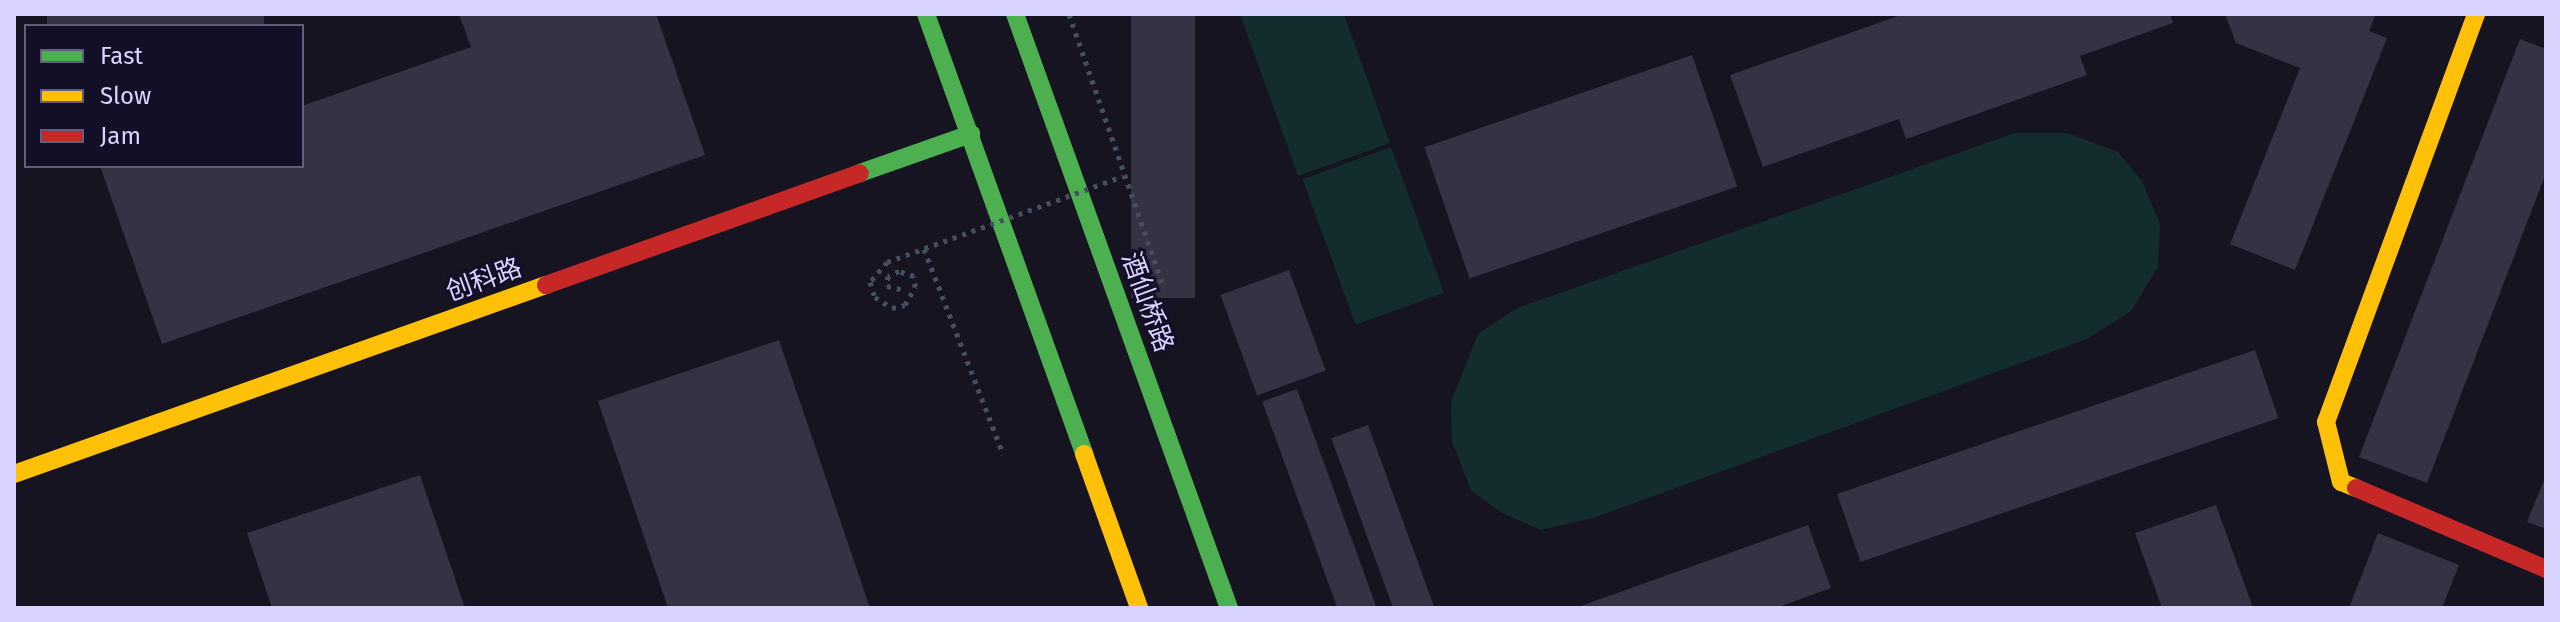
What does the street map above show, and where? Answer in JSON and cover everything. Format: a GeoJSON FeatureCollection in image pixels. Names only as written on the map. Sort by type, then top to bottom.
{"type":"FeatureCollection","features":[{"type":"Feature","properties":{"kind":"street"},"geometry":{"type":"LineString","coordinates":[[926,14],[1139,608]]}},
{"type":"Feature","properties":{"kind":"street","name":"酒仙桥路"},"geometry":{"type":"LineString","coordinates":[[1015,14],[1229,608]]}},
{"type":"Feature","properties":{"kind":"street"},"geometry":{"type":"LineString","coordinates":[[2476,14],[2326,422],[2341,482],[2546,569]]}},
{"type":"Feature","properties":{"kind":"street","name":"创科路"},"geometry":{"type":"LineString","coordinates":[[14,474],[971,134]]}},
{"type":"Feature","properties":{"kind":"path"},"geometry":{"type":"LineString","coordinates":[[1069,14],[1164,288]]}},
{"type":"Feature","properties":{"kind":"path"},"geometry":{"type":"LineString","coordinates":[[904,290],[887,286],[888,276],[899,271],[914,276],[915,287],[905,305],[892,308],[875,297],[870,282],[887,262],[1123,176]]}},
{"type":"Feature","properties":{"kind":"path"},"geometry":{"type":"LineString","coordinates":[[924,249],[1003,454]]}},
{"type":"Feature","properties":{"kind":"green space"},"geometry":{"type":"Polygon","coordinates":[[[1240,14],[1344,14],[1390,143],[1298,176],[1240,14]]]}},
{"type":"Feature","properties":{"kind":"green space"},"geometry":{"type":"Polygon","coordinates":[[[2015,133],[2067,133],[2118,152],[2142,181],[2160,224],[2158,267],[2131,311],[2087,339],[1593,518],[1541,530],[1500,512],[1471,490],[1452,442],[1451,402],[1478,334],[1517,308],[2015,133]]]}},
{"type":"Feature","properties":{"kind":"green space"},"geometry":{"type":"Polygon","coordinates":[[[1391,147],[1444,293],[1356,325],[1303,179],[1391,147]]]}},
{"type":"Feature","properties":{"kind":"building"},"geometry":{"type":"Polygon","coordinates":[[[47,14],[264,14],[264,24],[47,24],[47,14]]]}},
{"type":"Feature","properties":{"kind":"building"},"geometry":{"type":"Polygon","coordinates":[[[459,14],[656,14],[705,155],[162,344],[101,168],[304,168],[304,105],[471,47],[459,14]]]}},
{"type":"Feature","properties":{"kind":"building"},"geometry":{"type":"Polygon","coordinates":[[[1131,14],[1195,14],[1195,298],[1131,298],[1131,14]]]}},
{"type":"Feature","properties":{"kind":"building"},"geometry":{"type":"Polygon","coordinates":[[[1904,14],[2170,14],[2173,23],[2080,56],[2087,75],[1906,139],[1899,119],[1763,167],[1730,75],[1904,14]]]}},
{"type":"Feature","properties":{"kind":"building"},"geometry":{"type":"Polygon","coordinates":[[[2225,14],[2376,14],[2369,31],[2387,38],[2295,270],[2230,244],[2300,68],[2236,43],[2225,14]]]}},
{"type":"Feature","properties":{"kind":"building"},"geometry":{"type":"Polygon","coordinates":[[[2520,39],[2546,49],[2546,173],[2427,483],[2359,457],[2520,39]]]}},
{"type":"Feature","properties":{"kind":"building"},"geometry":{"type":"Polygon","coordinates":[[[1692,55],[1737,186],[1470,279],[1424,147],[1692,55]]]}},
{"type":"Feature","properties":{"kind":"building"},"geometry":{"type":"Polygon","coordinates":[[[1289,270],[1326,371],[1257,396],[1220,295],[1289,270]]]}},
{"type":"Feature","properties":{"kind":"building"},"geometry":{"type":"Polygon","coordinates":[[[779,340],[870,608],[668,608],[598,401],[779,340]]]}},
{"type":"Feature","properties":{"kind":"building"},"geometry":{"type":"Polygon","coordinates":[[[2255,350],[2278,418],[1861,562],[1837,494],[2255,350]]]}},
{"type":"Feature","properties":{"kind":"building"},"geometry":{"type":"Polygon","coordinates":[[[1297,389],[1377,608],[1337,608],[1262,402],[1297,389]]]}},
{"type":"Feature","properties":{"kind":"building"},"geometry":{"type":"Polygon","coordinates":[[[1368,425],[1435,608],[1393,608],[1331,438],[1368,425]]]}},
{"type":"Feature","properties":{"kind":"building"},"geometry":{"type":"Polygon","coordinates":[[[420,475],[465,608],[272,608],[247,533],[420,475]]]}},
{"type":"Feature","properties":{"kind":"building"},"geometry":{"type":"Polygon","coordinates":[[[2546,475],[2546,529],[2527,522],[2546,475]]]}},
{"type":"Feature","properties":{"kind":"building"},"geometry":{"type":"Polygon","coordinates":[[[2216,505],[2253,608],[2162,608],[2135,533],[2216,505]]]}},
{"type":"Feature","properties":{"kind":"building"},"geometry":{"type":"Polygon","coordinates":[[[1808,525],[1831,588],[1776,608],[1575,608],[1808,525]]]}},
{"type":"Feature","properties":{"kind":"building"},"geometry":{"type":"Polygon","coordinates":[[[2378,533],[2459,565],[2442,608],[2349,608],[2378,533]]]}},
{"type":"Feature","properties":{"kind":"traffic: fast"},"geometry":{"type":"LineString","coordinates":[[926,14],[1084,454]]}},
{"type":"Feature","properties":{"kind":"traffic: fast"},"geometry":{"type":"LineString","coordinates":[[1015,14],[1229,608]]}},
{"type":"Feature","properties":{"kind":"traffic: fast"},"geometry":{"type":"LineString","coordinates":[[860,173],[971,134]]}},
{"type":"Feature","properties":{"kind":"traffic: slow"},"geometry":{"type":"LineString","coordinates":[[2356,488],[2341,482],[2326,422],[2476,14]]}},
{"type":"Feature","properties":{"kind":"traffic: slow"},"geometry":{"type":"LineString","coordinates":[[14,474],[546,285]]}},
{"type":"Feature","properties":{"kind":"traffic: slow"},"geometry":{"type":"LineString","coordinates":[[1084,454],[1139,608]]}},
{"type":"Feature","properties":{"kind":"traffic: jam"},"geometry":{"type":"LineString","coordinates":[[546,285],[860,173]]}},
{"type":"Feature","properties":{"kind":"traffic: jam"},"geometry":{"type":"LineString","coordinates":[[2356,488],[2546,569]]}}]}
